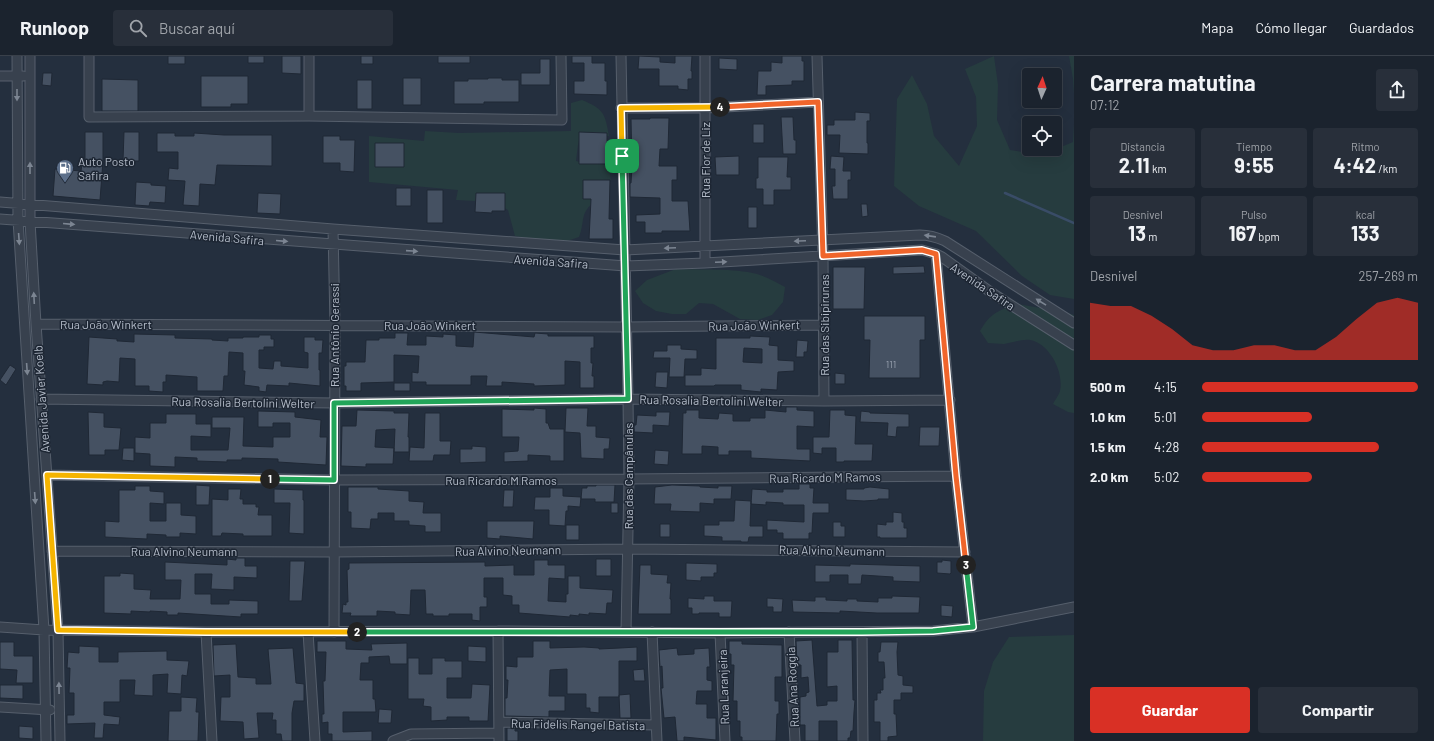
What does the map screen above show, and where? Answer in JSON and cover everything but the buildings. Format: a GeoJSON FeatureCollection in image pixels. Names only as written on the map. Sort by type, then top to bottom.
{"type":"FeatureCollection","features":[{"type":"Feature","properties":{"kind":"street","name":"Avenida Javier Koelb"},"geometry":{"type":"LineString","coordinates":[[17,56],[17,203],[44,630],[46,741]]}},
{"type":"Feature","properties":{"kind":"street","name":"Avenida Javier Koelb"},"geometry":{"type":"LineString","coordinates":[[30,56],[29,204],[41,399],[58,630],[60,741]]}},
{"type":"Feature","properties":{"kind":"street"},"geometry":{"type":"LineString","coordinates":[[89,56],[89,117],[309,116],[562,120],[561,56]]}},
{"type":"Feature","properties":{"kind":"street"},"geometry":{"type":"LineString","coordinates":[[309,116],[310,56]]}},
{"type":"Feature","properties":{"kind":"street","name":"Rua das Campânulas"},"geometry":{"type":"LineString","coordinates":[[621,56],[629,479],[626,632]]}},
{"type":"Feature","properties":{"kind":"street","name":"Rua Flor de Liz"},"geometry":{"type":"LineString","coordinates":[[705,56],[705,263]]}},
{"type":"Feature","properties":{"kind":"street","name":"Rua das Sibipirunas"},"geometry":{"type":"LineString","coordinates":[[817,56],[823,240],[824,401]]}},
{"type":"Feature","properties":{"kind":"street"},"geometry":{"type":"LineString","coordinates":[[0,76],[30,77]]}},
{"type":"Feature","properties":{"kind":"street"},"geometry":{"type":"LineString","coordinates":[[621,108],[705,108],[818,102]]}},
{"type":"Feature","properties":{"kind":"street","name":"Avenida Safira"},"geometry":{"type":"LineString","coordinates":[[0,202],[333,229],[625,250],[920,235],[937,237],[1074,322]]}},
{"type":"Feature","properties":{"kind":"street","name":"Avenida Safira"},"geometry":{"type":"LineString","coordinates":[[0,219],[626,266],[705,263],[922,250],[936,254],[992,293],[1074,345]]}},
{"type":"Feature","properties":{"kind":"street","name":"Rua Antônio Gerassi"},"geometry":{"type":"LineString","coordinates":[[333,229],[335,325],[334,632]]}},
{"type":"Feature","properties":{"kind":"street"},"geometry":{"type":"LineString","coordinates":[[936,254],[956,476],[973,627]]}},
{"type":"Feature","properties":{"kind":"street","name":"Rua João Winkert"},"geometry":{"type":"LineString","coordinates":[[36,324],[627,327],[824,324]]}},
{"type":"Feature","properties":{"kind":"street","name":"Rua Rosalia Bertolini Welter"},"geometry":{"type":"LineString","coordinates":[[41,399],[334,403],[628,399],[824,401],[950,400]]}},
{"type":"Feature","properties":{"kind":"street","name":"Rua Ricardo M Ramos"},"geometry":{"type":"LineString","coordinates":[[47,475],[334,480],[956,476]]}},
{"type":"Feature","properties":{"kind":"street","name":"Rua Alvino Neumann"},"geometry":{"type":"LineString","coordinates":[[52,551],[334,552],[628,549],[965,552]]}},
{"type":"Feature","properties":{"kind":"street"},"geometry":{"type":"LineString","coordinates":[[0,627],[44,630],[206,632],[498,631],[720,633],[933,631],[973,627],[1074,607]]}},
{"type":"Feature","properties":{"kind":"street"},"geometry":{"type":"LineString","coordinates":[[393,741],[410,734],[499,737],[498,631]]}},
{"type":"Feature","properties":{"kind":"street"},"geometry":{"type":"LineString","coordinates":[[206,632],[212,741]]}},
{"type":"Feature","properties":{"kind":"street"},"geometry":{"type":"LineString","coordinates":[[308,632],[315,741]]}},
{"type":"Feature","properties":{"kind":"street"},"geometry":{"type":"LineString","coordinates":[[652,632],[657,741]]}},
{"type":"Feature","properties":{"kind":"street","name":"Rua Ana Roggia"},"geometry":{"type":"LineString","coordinates":[[789,632],[795,741]]}},
{"type":"Feature","properties":{"kind":"street"},"geometry":{"type":"LineString","coordinates":[[862,632],[863,741]]}},
{"type":"Feature","properties":{"kind":"street","name":"Rua Laranjeira"},"geometry":{"type":"LineString","coordinates":[[720,633],[725,741]]}},
{"type":"Feature","properties":{"kind":"street"},"geometry":{"type":"LineString","coordinates":[[0,707],[59,710]]}},
{"type":"Feature","properties":{"kind":"street","name":"Rua Fidelis Rangel Batista"},"geometry":{"type":"LineString","coordinates":[[499,722],[656,725]]}},
{"type":"Feature","properties":{"kind":"green space"},"geometry":{"type":"Polygon","coordinates":[[[994,56],[998,85],[997,120],[1010,150],[1022,152],[1022,156],[1062,156],[1062,147],[1073,142],[1074,124],[1074,299],[1050,295],[1022,276],[976,231],[919,206],[894,186],[897,99],[912,75],[927,104],[934,136],[959,166],[977,126],[976,97],[965,69],[994,56]]]}},
{"type":"Feature","properties":{"kind":"green space"},"geometry":{"type":"Polygon","coordinates":[[[1069,56],[1074,56],[1074,95],[1073,79],[1069,56]]]}},
{"type":"Feature","properties":{"kind":"green space"},"geometry":{"type":"Polygon","coordinates":[[[582,100],[595,106],[602,112],[609,136],[580,137],[576,161],[584,163],[602,160],[610,172],[610,185],[608,195],[594,202],[586,211],[579,237],[564,242],[515,236],[508,210],[494,202],[456,200],[458,190],[369,182],[369,136],[424,141],[425,131],[459,133],[571,131],[571,103],[582,100]]]}},
{"type":"Feature","properties":{"kind":"green space"},"geometry":{"type":"Polygon","coordinates":[[[676,269],[728,270],[757,274],[785,287],[783,302],[772,315],[758,320],[740,319],[713,304],[699,303],[686,314],[672,314],[656,311],[643,303],[635,291],[647,280],[676,269]]]}},
{"type":"Feature","properties":{"kind":"green space"},"geometry":{"type":"Polygon","coordinates":[[[1018,304],[1074,315],[1074,413],[1068,412],[1053,404],[1060,391],[1060,376],[1055,362],[1046,349],[1040,344],[1030,340],[1004,344],[988,343],[980,331],[988,320],[996,313],[1005,308],[1018,304]]]}},
{"type":"Feature","properties":{"kind":"green space"},"geometry":{"type":"Polygon","coordinates":[[[1074,635],[1074,741],[983,741],[984,691],[993,662],[1009,637],[1074,635]]]}},
{"type":"Feature","properties":{"kind":"waterway"},"geometry":{"type":"LineString","coordinates":[[1005,193],[1074,223]]}},
{"type":"Feature","properties":{"kind":"place","name":"Auto Posto Safira"},"geometry":{"type":"Point","coordinates":[65,183]}},
{"type":"Feature","properties":{"kind":"route"},"geometry":{"type":"LineString","coordinates":[[818,102],[823,256],[922,250],[936,254],[956,476],[973,627],[933,631],[720,633],[498,631],[206,632],[58,630],[47,475],[334,480],[334,403],[628,399],[622,156],[621,108],[705,108],[818,102]]}}]}
